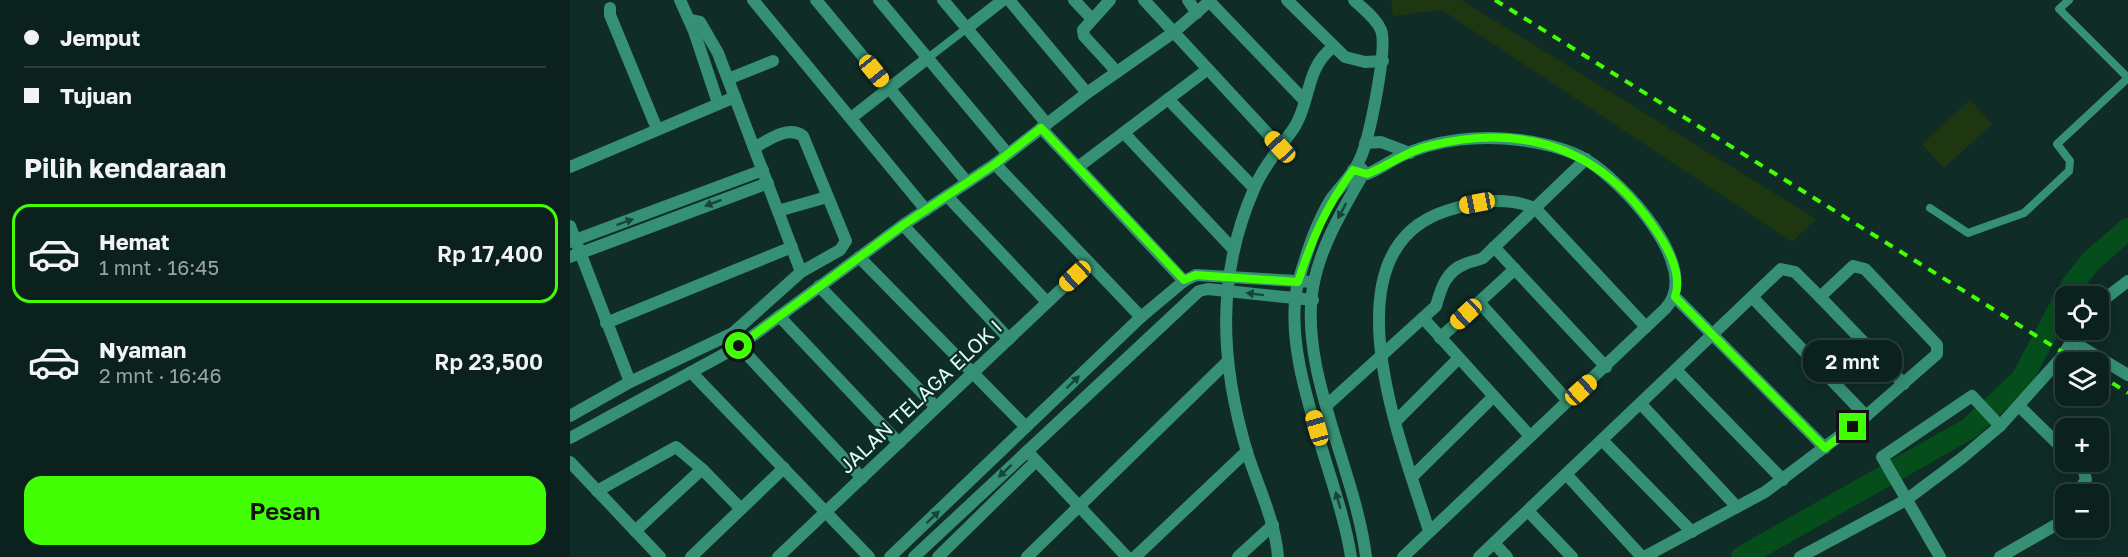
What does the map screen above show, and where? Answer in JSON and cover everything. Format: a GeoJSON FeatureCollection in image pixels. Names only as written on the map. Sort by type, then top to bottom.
{"type":"FeatureCollection","features":[{"type":"Feature","properties":{"kind":"street"},"geometry":{"type":"LineString","coordinates":[[680,0],[690,20],[718,103]]}},
{"type":"Feature","properties":{"kind":"street"},"geometry":{"type":"LineString","coordinates":[[753,0],[926,210]]}},
{"type":"Feature","properties":{"kind":"street"},"geometry":{"type":"LineString","coordinates":[[816,0],[967,182]]}},
{"type":"Feature","properties":{"kind":"street"},"geometry":{"type":"LineString","coordinates":[[879,0],[1008,154]]}},
{"type":"Feature","properties":{"kind":"street"},"geometry":{"type":"LineString","coordinates":[[943,0],[1078,167],[1184,280]]}},
{"type":"Feature","properties":{"kind":"street"},"geometry":{"type":"LineString","coordinates":[[967,28],[1003,0]]}},
{"type":"Feature","properties":{"kind":"street"},"geometry":{"type":"LineString","coordinates":[[1009,0],[1087,93]]}},
{"type":"Feature","properties":{"kind":"street"},"geometry":{"type":"LineString","coordinates":[[1074,0],[1091,18]]}},
{"type":"Feature","properties":{"kind":"street"},"geometry":{"type":"LineString","coordinates":[[1110,0],[1084,27],[1084,36],[1117,72]]}},
{"type":"Feature","properties":{"kind":"street"},"geometry":{"type":"LineString","coordinates":[[1144,0],[1280,147]]}},
{"type":"Feature","properties":{"kind":"street"},"geometry":{"type":"LineString","coordinates":[[1188,0],[1197,13]]}},
{"type":"Feature","properties":{"kind":"street"},"geometry":{"type":"LineString","coordinates":[[1287,0],[1332,48],[1345,57],[1354,60],[1383,61]]}},
{"type":"Feature","properties":{"kind":"street"},"geometry":{"type":"LineString","coordinates":[[1354,0],[1378,24],[1383,33],[1383,61],[1359,168],[1329,238],[1314,282],[1311,335],[1315,365],[1353,495],[1366,557]]}},
{"type":"Feature","properties":{"kind":"street"},"geometry":{"type":"LineString","coordinates":[[570,438],[739,346],[903,225],[995,164],[1087,93],[1174,32],[1210,1],[1304,100]]}},
{"type":"Feature","properties":{"kind":"street"},"geometry":{"type":"LineString","coordinates":[[610,8],[610,15],[657,129]]}},
{"type":"Feature","properties":{"kind":"street"},"geometry":{"type":"LineString","coordinates":[[690,20],[700,22],[718,53],[801,272]]}},
{"type":"Feature","properties":{"kind":"street"},"geometry":{"type":"LineString","coordinates":[[1278,557],[1272,525],[1247,451],[1227,362],[1226,290],[1232,248],[1254,188],[1299,118],[1315,66],[1332,48]]}},
{"type":"Feature","properties":{"kind":"street"},"geometry":{"type":"LineString","coordinates":[[851,118],[928,58]]}},
{"type":"Feature","properties":{"kind":"street"},"geometry":{"type":"LineString","coordinates":[[728,79],[773,61]]}},
{"type":"Feature","properties":{"kind":"street"},"geometry":{"type":"LineString","coordinates":[[1078,167],[1208,69]]}},
{"type":"Feature","properties":{"kind":"street"},"geometry":{"type":"LineString","coordinates":[[570,167],[735,97]]}},
{"type":"Feature","properties":{"kind":"street"},"geometry":{"type":"LineString","coordinates":[[1168,99],[1254,188]]}},
{"type":"Feature","properties":{"kind":"street"},"geometry":{"type":"LineString","coordinates":[[570,416],[630,382],[733,333],[801,272],[845,246],[846,241],[803,136],[799,133],[787,132],[754,148]]}},
{"type":"Feature","properties":{"kind":"street"},"geometry":{"type":"LineString","coordinates":[[1124,133],[1232,248]]}},
{"type":"Feature","properties":{"kind":"street"},"geometry":{"type":"LineString","coordinates":[[1351,557],[1347,529],[1300,368],[1294,330],[1298,282],[1314,233],[1330,200],[1359,168],[1428,146],[1496,138],[1541,143],[1564,149],[1586,159],[1631,200],[1660,237],[1677,275],[1675,297],[1606,367],[1403,557]]}},
{"type":"Feature","properties":{"kind":"street"},"geometry":{"type":"LineString","coordinates":[[1365,142],[1381,142],[1410,153]]}},
{"type":"Feature","properties":{"kind":"street"},"geometry":{"type":"LineString","coordinates":[[1327,405],[1436,306],[1440,288],[1449,275],[1462,265],[1483,258],[1586,159]]}},
{"type":"Feature","properties":{"kind":"street"},"geometry":{"type":"LineString","coordinates":[[995,164],[1141,317]]}},
{"type":"Feature","properties":{"kind":"street"},"geometry":{"type":"LineString","coordinates":[[573,241],[763,170]]}},
{"type":"Feature","properties":{"kind":"street"},"geometry":{"type":"LineString","coordinates":[[575,255],[768,183]]}},
{"type":"Feature","properties":{"kind":"street"},"geometry":{"type":"LineString","coordinates":[[778,211],[827,196]]}},
{"type":"Feature","properties":{"kind":"street"},"geometry":{"type":"LineString","coordinates":[[947,196],[1047,302]]}},
{"type":"Feature","properties":{"kind":"street"},"geometry":{"type":"LineString","coordinates":[[1429,531],[1379,357],[1378,321],[1385,268],[1413,229],[1432,215],[1493,200],[1519,202],[1535,208],[1646,327]]}},
{"type":"Feature","properties":{"kind":"street"},"geometry":{"type":"LineString","coordinates":[[903,225],[1009,339]]}},
{"type":"Feature","properties":{"kind":"street"},"geometry":{"type":"LineString","coordinates":[[570,226],[575,255],[630,382]]}},
{"type":"Feature","properties":{"kind":"street"},"geometry":{"type":"LineString","coordinates":[[606,323],[792,247]]}},
{"type":"Feature","properties":{"kind":"street"},"geometry":{"type":"LineString","coordinates":[[1494,247],[1606,367]]}},
{"type":"Feature","properties":{"kind":"street"},"geometry":{"type":"LineString","coordinates":[[859,257],[1026,427]]}},
{"type":"Feature","properties":{"kind":"street","name":"JALAN TELAGA ELOK I"},"geometry":{"type":"LineString","coordinates":[[778,557],[1089,263]]}},
{"type":"Feature","properties":{"kind":"street"},"geometry":{"type":"LineString","coordinates":[[1566,474],[1643,557],[1783,480],[1866,416],[1937,354],[1937,345],[1865,269],[1853,266],[1820,297]]}},
{"type":"Feature","properties":{"kind":"street"},"geometry":{"type":"LineString","coordinates":[[1479,557],[1781,269],[1785,268],[1795,272],[1904,384]]}},
{"type":"Feature","properties":{"kind":"street"},"geometry":{"type":"LineString","coordinates":[[1440,338],[1515,269]]}},
{"type":"Feature","properties":{"kind":"street"},"geometry":{"type":"LineString","coordinates":[[890,557],[1141,317],[1184,280],[1196,275],[1314,282]]}},
{"type":"Feature","properties":{"kind":"street"},"geometry":{"type":"LineString","coordinates":[[2109,296],[2128,281]]}},
{"type":"Feature","properties":{"kind":"street"},"geometry":{"type":"LineString","coordinates":[[819,286],[936,407]]}},
{"type":"Feature","properties":{"kind":"street"},"geometry":{"type":"LineString","coordinates":[[914,557],[1198,291],[1226,290],[1313,300]]}},
{"type":"Feature","properties":{"kind":"street"},"geometry":{"type":"LineString","coordinates":[[1675,297],[1825,448]]}},
{"type":"Feature","properties":{"kind":"street"},"geometry":{"type":"LineString","coordinates":[[1752,297],[1866,416]]}},
{"type":"Feature","properties":{"kind":"street"},"geometry":{"type":"LineString","coordinates":[[1479,302],[1568,401]]}},
{"type":"Feature","properties":{"kind":"street"},"geometry":{"type":"LineString","coordinates":[[779,316],[899,443]]}},
{"type":"Feature","properties":{"kind":"street"},"geometry":{"type":"LineString","coordinates":[[1423,318],[1530,436]]}},
{"type":"Feature","properties":{"kind":"street"},"geometry":{"type":"LineString","coordinates":[[1800,557],[1903,495],[2019,406],[2073,342],[2128,375]]}},
{"type":"Feature","properties":{"kind":"street"},"geometry":{"type":"LineString","coordinates":[[739,346],[862,478]]}},
{"type":"Feature","properties":{"kind":"street"},"geometry":{"type":"LineString","coordinates":[[1397,420],[1458,359]]}},
{"type":"Feature","properties":{"kind":"street"},"geometry":{"type":"LineString","coordinates":[[1030,556],[1227,362]]}},
{"type":"Feature","properties":{"kind":"street"},"geometry":{"type":"LineString","coordinates":[[1676,370],[1783,480]]}},
{"type":"Feature","properties":{"kind":"street"},"geometry":{"type":"LineString","coordinates":[[691,372],[870,557]]}},
{"type":"Feature","properties":{"kind":"street"},"geometry":{"type":"LineString","coordinates":[[1940,557],[1885,463],[1884,454],[1970,396],[1979,401],[1997,422]]}},
{"type":"Feature","properties":{"kind":"street"},"geometry":{"type":"LineString","coordinates":[[1412,477],[1493,397]]}},
{"type":"Feature","properties":{"kind":"street"},"geometry":{"type":"LineString","coordinates":[[1641,404],[1737,507]]}},
{"type":"Feature","properties":{"kind":"street"},"geometry":{"type":"LineString","coordinates":[[2019,406],[2055,441]]}},
{"type":"Feature","properties":{"kind":"street"},"geometry":{"type":"LineString","coordinates":[[1602,440],[1692,532]]}},
{"type":"Feature","properties":{"kind":"street"},"geometry":{"type":"LineString","coordinates":[[597,491],[676,447],[702,469],[741,509]]}},
{"type":"Feature","properties":{"kind":"street"},"geometry":{"type":"LineString","coordinates":[[1027,451],[1127,557]]}},
{"type":"Feature","properties":{"kind":"street"},"geometry":{"type":"LineString","coordinates":[[1135,557],[1247,451]]}},
{"type":"Feature","properties":{"kind":"street"},"geometry":{"type":"LineString","coordinates":[[570,462],[660,557]]}},
{"type":"Feature","properties":{"kind":"street"},"geometry":{"type":"LineString","coordinates":[[938,557],[1036,462]]}},
{"type":"Feature","properties":{"kind":"street"},"geometry":{"type":"LineString","coordinates":[[691,557],[784,468]]}},
{"type":"Feature","properties":{"kind":"street"},"geometry":{"type":"LineString","coordinates":[[635,531],[702,469]]}},
{"type":"Feature","properties":{"kind":"street"},"geometry":{"type":"LineString","coordinates":[[1528,511],[1572,557]]}},
{"type":"Feature","properties":{"kind":"street"},"geometry":{"type":"LineString","coordinates":[[1238,557],[1272,525]]}},
{"type":"Feature","properties":{"kind":"street"},"geometry":{"type":"LineString","coordinates":[[2000,557],[2055,525]]}},
{"type":"Feature","properties":{"kind":"street"},"geometry":{"type":"LineString","coordinates":[[1494,543],[1507,557]]}},
{"type":"Feature","properties":{"kind":"lane"},"geometry":{"type":"LineString","coordinates":[[1930,208],[1968,233],[2024,213],[2069,171],[2070,161],[2057,144],[2128,78],[2059,9],[2069,0]]}},
{"type":"Feature","properties":{"kind":"lane"},"geometry":{"type":"LineString","coordinates":[[928,58],[967,28]]}},
{"type":"Feature","properties":{"kind":"green space"},"geometry":{"type":"Polygon","coordinates":[[[1391,0],[1461,0],[1816,219],[1792,242],[1442,10],[1393,16],[1391,0]]]}},
{"type":"Feature","properties":{"kind":"green space"},"geometry":{"type":"Polygon","coordinates":[[[1970,100],[1992,124],[1944,168],[1922,144],[1970,100]]]}},
{"type":"Feature","properties":{"kind":"waterway"},"geometry":{"type":"LineString","coordinates":[[1742,557],[1970,428],[2022,379],[2072,285],[2091,261],[2128,229]]}},
{"type":"Feature","properties":{"kind":"railway"},"geometry":{"type":"LineString","coordinates":[[1495,0],[2062,352]]}},
{"type":"Feature","properties":{"kind":"railway"},"geometry":{"type":"LineString","coordinates":[[2109,381],[2128,393]]}},
{"type":"Feature","properties":{"kind":"route"},"geometry":{"type":"LineString","coordinates":[[739,346],[903,225],[995,164],[1041,128],[1184,280],[1196,275],[1298,282],[1314,233],[1330,200],[1353,170],[1367,174],[1428,146],[1476,138],[1496,138],[1541,143],[1564,149],[1586,159],[1612,180],[1649,220],[1660,237],[1677,275],[1675,297],[1825,448],[1853,427]]}}]}
